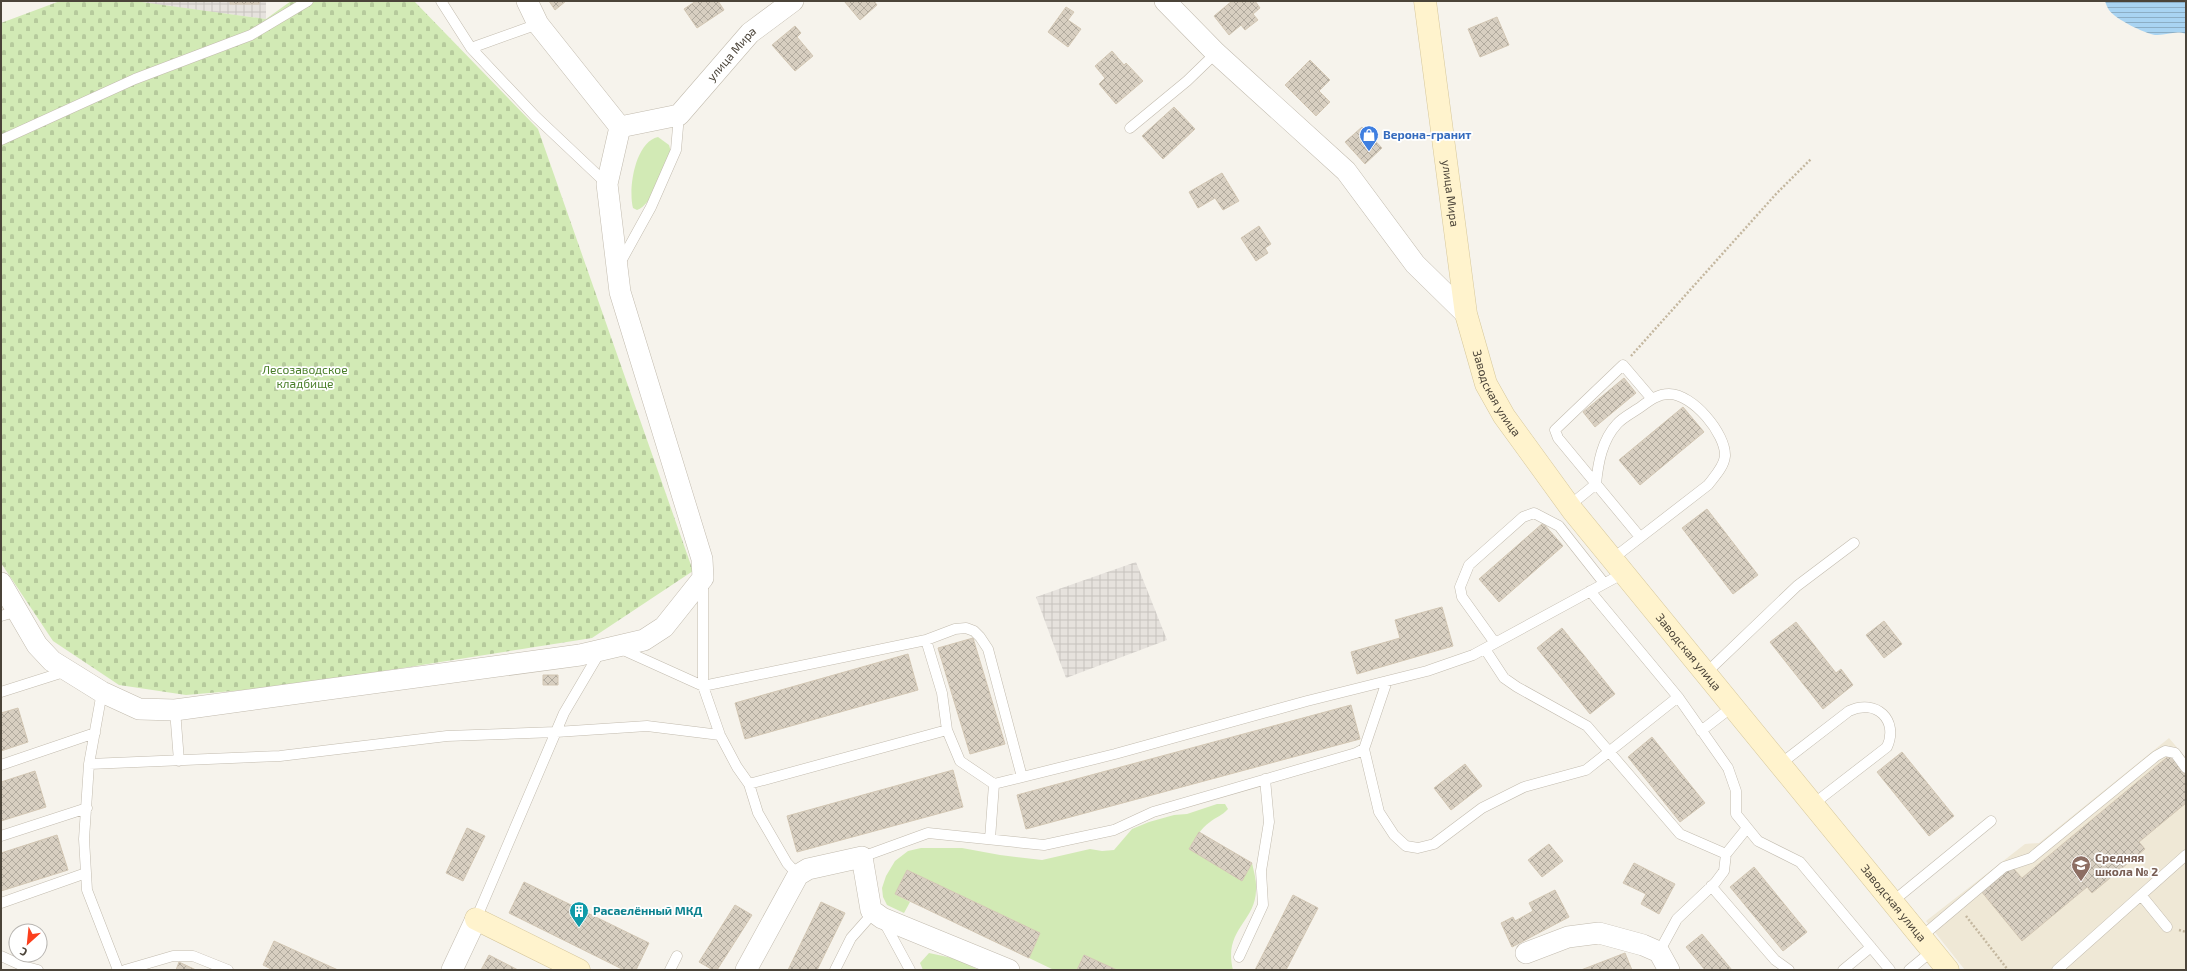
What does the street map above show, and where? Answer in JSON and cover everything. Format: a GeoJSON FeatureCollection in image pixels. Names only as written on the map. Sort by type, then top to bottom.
{"type":"FeatureCollection","features":[{"type":"Feature","properties":{"kind":"street"},"geometry":{"type":"LineString","coordinates":[[527,1],[538,24],[620,128]]}},
{"type":"Feature","properties":{"kind":"street","name":"улица Мира"},"geometry":{"type":"LineString","coordinates":[[678,114],[750,33],[793,1]]}},
{"type":"Feature","properties":{"kind":"street"},"geometry":{"type":"LineString","coordinates":[[1165,1],[1216,53],[1346,171],[1415,264],[1466,314]]}},
{"type":"Feature","properties":{"kind":"street","name":"улица Мира"},"geometry":{"type":"LineString","coordinates":[[1425,1],[1466,314]]}},
{"type":"Feature","properties":{"kind":"street"},"geometry":{"type":"LineString","coordinates":[[620,128],[678,114]]}},
{"type":"Feature","properties":{"kind":"street"},"geometry":{"type":"LineString","coordinates":[[1,583],[10,613],[52,661],[102,692],[138,709],[176,710],[580,655],[644,640],[664,627],[702,578],[702,559],[620,292],[607,184],[620,128]]}},
{"type":"Feature","properties":{"kind":"street","name":"Заводская улица"},"geometry":{"type":"LineString","coordinates":[[1466,314],[1486,384],[1504,416],[1569,506],[1612,572],[1705,674],[1948,970]]}},
{"type":"Feature","properties":{"kind":"street"},"geometry":{"type":"LineString","coordinates":[[746,970],[798,875],[808,869],[862,857],[871,910],[878,915],[1009,970]]}},
{"type":"Feature","properties":{"kind":"street"},"geometry":{"type":"LineString","coordinates":[[452,970],[476,919],[579,970]]}},
{"type":"Feature","properties":{"kind":"street"},"geometry":{"type":"LineString","coordinates":[[1526,953],[1568,937],[1599,933],[1643,945],[1659,952],[1669,970]]}},
{"type":"Feature","properties":{"kind":"lane"},"geometry":{"type":"LineString","coordinates":[[1,140],[135,79],[251,35],[308,1]]}},
{"type":"Feature","properties":{"kind":"lane"},"geometry":{"type":"LineString","coordinates":[[441,1],[471,48],[535,116],[607,184]]}},
{"type":"Feature","properties":{"kind":"lane"},"geometry":{"type":"LineString","coordinates":[[471,48],[538,24]]}},
{"type":"Feature","properties":{"kind":"lane"},"geometry":{"type":"LineString","coordinates":[[1130,128],[1187,81],[1216,53]]}},
{"type":"Feature","properties":{"kind":"lane"},"geometry":{"type":"LineString","coordinates":[[617,268],[652,207],[676,150],[678,114]]}},
{"type":"Feature","properties":{"kind":"lane"},"geometry":{"type":"LineString","coordinates":[[1640,537],[1558,438],[1555,430],[1623,365],[1652,399]]}},
{"type":"Feature","properties":{"kind":"lane"},"geometry":{"type":"LineString","coordinates":[[926,640],[942,693],[947,730],[960,761],[994,784],[1115,754],[1426,671],[1473,655],[1485,649],[1590,591],[1612,572],[1640,537],[1708,485],[1719,471],[1725,457],[1723,440],[1704,414],[1691,402],[1670,394],[1652,399],[1617,424],[1605,444],[1600,458],[1596,484],[1569,506]]}},
{"type":"Feature","properties":{"kind":"lane"},"geometry":{"type":"LineString","coordinates":[[1495,643],[1462,597],[1460,587],[1469,565],[1522,517],[1534,513],[1559,526],[1612,572]]}},
{"type":"Feature","properties":{"kind":"lane"},"geometry":{"type":"LineString","coordinates":[[1705,674],[1797,586],[1854,543]]}},
{"type":"Feature","properties":{"kind":"lane"},"geometry":{"type":"LineString","coordinates":[[702,578],[703,686],[720,735],[749,784],[758,813],[787,863],[798,875]]}},
{"type":"Feature","properties":{"kind":"lane"},"geometry":{"type":"LineString","coordinates":[[1590,591],[1678,697],[1728,768],[1736,791],[1736,814],[1747,828],[1758,841],[1800,862],[1890,970]]}},
{"type":"Feature","properties":{"kind":"lane"},"geometry":{"type":"LineString","coordinates":[[476,919],[564,713],[609,648],[703,686],[926,640],[955,629],[966,628],[974,631],[988,649],[1022,777]]}},
{"type":"Feature","properties":{"kind":"lane"},"geometry":{"type":"LineString","coordinates":[[1485,649],[1504,678],[1517,687],[1587,726],[1680,834],[1726,854]]}},
{"type":"Feature","properties":{"kind":"lane"},"geometry":{"type":"LineString","coordinates":[[1,692],[67,671]]}},
{"type":"Feature","properties":{"kind":"lane"},"geometry":{"type":"LineString","coordinates":[[1387,681],[1364,749],[1379,812],[1394,835],[1406,846],[1418,848],[1434,844],[1482,808],[1524,788],[1586,770],[1678,697]]}},
{"type":"Feature","properties":{"kind":"lane"},"geometry":{"type":"LineString","coordinates":[[102,692],[89,764],[84,839],[87,890],[118,970]]}},
{"type":"Feature","properties":{"kind":"lane"},"geometry":{"type":"LineString","coordinates":[[1779,765],[1854,708],[1860,706],[1870,706],[1879,711],[1885,718],[1891,728],[1891,738],[1887,747],[1812,805]]}},
{"type":"Feature","properties":{"kind":"lane"},"geometry":{"type":"LineString","coordinates":[[1701,730],[1732,707]]}},
{"type":"Feature","properties":{"kind":"lane"},"geometry":{"type":"LineString","coordinates":[[176,710],[179,760]]}},
{"type":"Feature","properties":{"kind":"lane"},"geometry":{"type":"LineString","coordinates":[[89,764],[280,756],[446,736],[556,732],[647,726],[720,735]]}},
{"type":"Feature","properties":{"kind":"lane"},"geometry":{"type":"LineString","coordinates":[[749,784],[947,730]]}},
{"type":"Feature","properties":{"kind":"lane"},"geometry":{"type":"LineString","coordinates":[[1,765],[95,733]]}},
{"type":"Feature","properties":{"kind":"lane"},"geometry":{"type":"LineString","coordinates":[[862,857],[928,834],[1044,845],[1114,830],[1153,812],[1364,749]]}},
{"type":"Feature","properties":{"kind":"lane"},"geometry":{"type":"LineString","coordinates":[[1909,970],[1926,944],[1958,906],[2004,867],[2031,858],[2156,756],[2165,751],[2175,754],[2186,768]]}},
{"type":"Feature","properties":{"kind":"lane"},"geometry":{"type":"LineString","coordinates":[[1239,957],[1263,905],[1261,871],[1269,822],[1265,779]]}},
{"type":"Feature","properties":{"kind":"lane"},"geometry":{"type":"LineString","coordinates":[[990,839],[994,784]]}},
{"type":"Feature","properties":{"kind":"lane"},"geometry":{"type":"LineString","coordinates":[[1,836],[86,808]]}},
{"type":"Feature","properties":{"kind":"lane"},"geometry":{"type":"LineString","coordinates":[[1892,902],[1991,821]]}},
{"type":"Feature","properties":{"kind":"lane"},"geometry":{"type":"LineString","coordinates":[[1659,952],[1678,919],[1724,871],[1726,854],[1747,828]]}},
{"type":"Feature","properties":{"kind":"lane"},"geometry":{"type":"LineString","coordinates":[[2057,970],[2186,855]]}},
{"type":"Feature","properties":{"kind":"lane"},"geometry":{"type":"LineString","coordinates":[[1,903],[86,873]]}},
{"type":"Feature","properties":{"kind":"lane"},"geometry":{"type":"LineString","coordinates":[[1711,886],[1775,960],[1789,970]]}},
{"type":"Feature","properties":{"kind":"lane"},"geometry":{"type":"LineString","coordinates":[[2141,895],[2167,927]]}},
{"type":"Feature","properties":{"kind":"lane"},"geometry":{"type":"LineString","coordinates":[[835,970],[851,938],[878,915],[910,970]]}},
{"type":"Feature","properties":{"kind":"lane"},"geometry":{"type":"LineString","coordinates":[[1843,970],[1871,948]]}},
{"type":"Feature","properties":{"kind":"lane"},"geometry":{"type":"LineString","coordinates":[[1,956],[23,966],[38,970]]}},
{"type":"Feature","properties":{"kind":"lane"},"geometry":{"type":"LineString","coordinates":[[125,970],[173,956],[193,956],[228,970]]}},
{"type":"Feature","properties":{"kind":"lane"},"geometry":{"type":"LineString","coordinates":[[670,970],[677,956]]}},
{"type":"Feature","properties":{"kind":"path"},"geometry":{"type":"LineString","coordinates":[[1623,365],[1776,194],[1811,159]]}},
{"type":"Feature","properties":{"kind":"path"},"geometry":{"type":"LineString","coordinates":[[1958,906],[2008,970]]}},
{"type":"Feature","properties":{"kind":"shaded area"},"geometry":{"type":"Polygon","coordinates":[[[134,1],[266,1],[266,19],[135,2],[134,1]]]}},
{"type":"Feature","properties":{"kind":"shaded area"},"geometry":{"type":"Polygon","coordinates":[[[1136,562],[1167,640],[1066,678],[1036,597],[1136,562]]]}},
{"type":"Feature","properties":{"kind":"shaded area","name":"Средняя школа № 2"},"geometry":{"type":"Polygon","coordinates":[[[2169,738],[2186,758],[2186,970],[1965,970],[1926,921],[2025,844],[2039,843],[2169,738]]]}},
{"type":"Feature","properties":{"kind":"green space","name":"Лесозаводское кладбище"},"geometry":{"type":"Polygon","coordinates":[[[60,1],[134,1],[266,19],[291,1],[414,1],[538,129],[693,571],[592,638],[289,686],[186,695],[119,685],[53,641],[1,563],[1,23],[60,1]]]}},
{"type":"Feature","properties":{"kind":"green space"},"geometry":{"type":"Polygon","coordinates":[[[658,137],[669,145],[671,152],[653,193],[643,207],[637,210],[633,208],[632,200],[635,167],[644,148],[650,141],[658,137]]]}},
{"type":"Feature","properties":{"kind":"green space"},"geometry":{"type":"Polygon","coordinates":[[[1217,804],[1225,804],[1228,809],[1203,828],[1189,849],[1242,881],[1252,863],[1256,891],[1251,911],[1240,927],[1232,945],[1231,956],[1233,970],[1117,970],[1084,955],[1077,970],[1054,970],[1029,958],[1040,933],[907,870],[895,894],[910,902],[904,913],[887,905],[883,897],[882,888],[886,876],[895,861],[908,851],[921,848],[962,848],[1000,855],[1042,860],[1090,849],[1102,851],[1114,850],[1132,829],[1149,822],[1174,815],[1187,814],[1217,804]]]}},
{"type":"Feature","properties":{"kind":"green space"},"geometry":{"type":"Polygon","coordinates":[[[929,953],[957,959],[979,970],[923,970],[920,963],[929,953]]]}},
{"type":"Feature","properties":{"kind":"water"},"geometry":{"type":"Polygon","coordinates":[[[2105,1],[2186,1],[2186,34],[2174,33],[2155,35],[2144,32],[2112,14],[2105,1]]]}},
{"type":"Feature","properties":{"kind":"building"},"geometry":{"type":"Polygon","coordinates":[[[230,1],[259,1],[259,4],[230,4],[230,1]]]}},
{"type":"Feature","properties":{"kind":"building"},"geometry":{"type":"Polygon","coordinates":[[[549,1],[566,1],[555,10],[549,1]]]}},
{"type":"Feature","properties":{"kind":"building"},"geometry":{"type":"Polygon","coordinates":[[[696,1],[718,1],[724,10],[697,28],[684,9],[696,1]]]}},
{"type":"Feature","properties":{"kind":"building"},"geometry":{"type":"Polygon","coordinates":[[[844,1],[874,1],[877,5],[860,20],[844,1]]]}},
{"type":"Feature","properties":{"kind":"building"},"geometry":{"type":"Polygon","coordinates":[[[1232,1],[1255,1],[1260,8],[1253,14],[1258,20],[1245,30],[1241,25],[1229,35],[1214,16],[1232,1]]]}},
{"type":"Feature","properties":{"kind":"building"},"geometry":{"type":"Polygon","coordinates":[[[1066,7],[1074,12],[1068,20],[1081,29],[1068,47],[1048,32],[1066,7]]]}},
{"type":"Feature","properties":{"kind":"building"},"geometry":{"type":"Polygon","coordinates":[[[1497,17],[1509,45],[1480,57],[1468,29],[1497,17]]]}},
{"type":"Feature","properties":{"kind":"building"},"geometry":{"type":"Polygon","coordinates":[[[795,26],[801,33],[797,37],[813,56],[795,71],[772,45],[795,26]]]}},
{"type":"Feature","properties":{"kind":"building"},"geometry":{"type":"Polygon","coordinates":[[[1112,51],[1124,65],[1126,63],[1143,81],[1116,104],[1099,84],[1105,78],[1095,66],[1112,51]]]}},
{"type":"Feature","properties":{"kind":"building"},"geometry":{"type":"Polygon","coordinates":[[[1310,60],[1330,80],[1319,91],[1330,102],[1316,116],[1285,85],[1310,60]]]}},
{"type":"Feature","properties":{"kind":"building"},"geometry":{"type":"Polygon","coordinates":[[[1174,107],[1195,129],[1163,159],[1142,136],[1174,107]]]}},
{"type":"Feature","properties":{"kind":"building"},"geometry":{"type":"Polygon","coordinates":[[[1362,127],[1382,148],[1365,164],[1345,142],[1362,127]]]}},
{"type":"Feature","properties":{"kind":"building"},"geometry":{"type":"Polygon","coordinates":[[[1222,173],[1239,201],[1223,210],[1215,198],[1198,208],[1189,192],[1222,173]]]}},
{"type":"Feature","properties":{"kind":"building"},"geometry":{"type":"Polygon","coordinates":[[[1259,226],[1271,244],[1265,248],[1268,253],[1256,261],[1241,238],[1259,226]]]}},
{"type":"Feature","properties":{"kind":"building"},"geometry":{"type":"Polygon","coordinates":[[[1624,378],[1636,393],[1595,427],[1583,412],[1624,378]]]}},
{"type":"Feature","properties":{"kind":"building"},"geometry":{"type":"Polygon","coordinates":[[[1683,407],[1704,432],[1640,485],[1619,460],[1683,407]]]}},
{"type":"Feature","properties":{"kind":"building"},"geometry":{"type":"Polygon","coordinates":[[[1707,509],[1758,575],[1733,594],[1682,528],[1707,509]]]}},
{"type":"Feature","properties":{"kind":"building"},"geometry":{"type":"Polygon","coordinates":[[[1543,523],[1563,546],[1499,602],[1479,579],[1543,523]]]}},
{"type":"Feature","properties":{"kind":"building"},"geometry":{"type":"Polygon","coordinates":[[[1442,607],[1453,646],[1357,674],[1351,652],[1400,638],[1395,620],[1442,607]]]}},
{"type":"Feature","properties":{"kind":"building"},"geometry":{"type":"Polygon","coordinates":[[[1884,621],[1902,644],[1884,658],[1866,635],[1884,621]]]}},
{"type":"Feature","properties":{"kind":"building"},"geometry":{"type":"Polygon","coordinates":[[[1796,622],[1836,673],[1841,669],[1853,685],[1823,709],[1770,642],[1796,622]]]}},
{"type":"Feature","properties":{"kind":"building"},"geometry":{"type":"Polygon","coordinates":[[[1562,628],[1615,694],[1590,714],[1537,648],[1562,628]]]}},
{"type":"Feature","properties":{"kind":"building"},"geometry":{"type":"Polygon","coordinates":[[[973,638],[1005,744],[970,754],[938,648],[973,638]]]}},
{"type":"Feature","properties":{"kind":"building"},"geometry":{"type":"Polygon","coordinates":[[[908,654],[918,690],[745,739],[735,703],[908,654]]]}},
{"type":"Feature","properties":{"kind":"building"},"geometry":{"type":"Polygon","coordinates":[[[543,675],[558,675],[558,685],[543,685],[543,675]]]}},
{"type":"Feature","properties":{"kind":"building"},"geometry":{"type":"Polygon","coordinates":[[[1351,705],[1360,739],[1026,829],[1017,795],[1351,705]]]}},
{"type":"Feature","properties":{"kind":"building"},"geometry":{"type":"Polygon","coordinates":[[[18,708],[28,742],[1,751],[1,713],[18,708]]]}},
{"type":"Feature","properties":{"kind":"building"},"geometry":{"type":"Polygon","coordinates":[[[1652,737],[1705,803],[1680,822],[1628,757],[1652,737]]]}},
{"type":"Feature","properties":{"kind":"building"},"geometry":{"type":"Polygon","coordinates":[[[1902,752],[1954,816],[1929,836],[1877,772],[1902,752]]]}},
{"type":"Feature","properties":{"kind":"building"},"geometry":{"type":"Polygon","coordinates":[[[2171,754],[2186,773],[2186,803],[2139,842],[2145,849],[2092,893],[2087,887],[2022,941],[1981,891],[2011,866],[2022,878],[2171,754]]]}},
{"type":"Feature","properties":{"kind":"building"},"geometry":{"type":"Polygon","coordinates":[[[1465,764],[1482,786],[1451,810],[1434,788],[1465,764]]]}},
{"type":"Feature","properties":{"kind":"building"},"geometry":{"type":"Polygon","coordinates":[[[953,770],[963,807],[797,852],[787,816],[953,770]]]}},
{"type":"Feature","properties":{"kind":"building"},"geometry":{"type":"Polygon","coordinates":[[[35,771],[46,807],[1,821],[1,782],[35,771]]]}},
{"type":"Feature","properties":{"kind":"building"},"geometry":{"type":"Polygon","coordinates":[[[467,828],[485,836],[463,881],[446,873],[467,828]]]}},
{"type":"Feature","properties":{"kind":"building"},"geometry":{"type":"Polygon","coordinates":[[[1199,832],[1252,863],[1242,881],[1189,849],[1199,832]]]}},
{"type":"Feature","properties":{"kind":"building"},"geometry":{"type":"Polygon","coordinates":[[[57,835],[68,870],[1,891],[1,853],[57,835]]]}},
{"type":"Feature","properties":{"kind":"building"},"geometry":{"type":"Polygon","coordinates":[[[1549,844],[1563,861],[1542,877],[1528,860],[1549,844]]]}},
{"type":"Feature","properties":{"kind":"building"},"geometry":{"type":"Polygon","coordinates":[[[1634,863],[1675,884],[1659,914],[1641,904],[1646,894],[1623,883],[1634,863]]]}},
{"type":"Feature","properties":{"kind":"building"},"geometry":{"type":"Polygon","coordinates":[[[1754,867],[1807,932],[1783,951],[1730,887],[1754,867]]]}},
{"type":"Feature","properties":{"kind":"building"},"geometry":{"type":"Polygon","coordinates":[[[907,870],[1040,933],[1029,958],[895,894],[907,870]]]}},
{"type":"Feature","properties":{"kind":"building","name":"Расаелённый МКД"},"geometry":{"type":"Polygon","coordinates":[[[524,882],[649,943],[636,970],[624,970],[509,913],[524,882]]]}},
{"type":"Feature","properties":{"kind":"building"},"geometry":{"type":"Polygon","coordinates":[[[1555,890],[1569,917],[1512,947],[1501,923],[1513,917],[1515,921],[1533,911],[1529,903],[1555,890]]]}},
{"type":"Feature","properties":{"kind":"building"},"geometry":{"type":"Polygon","coordinates":[[[1293,895],[1318,908],[1286,970],[1255,970],[1293,895]]]}},
{"type":"Feature","properties":{"kind":"building"},"geometry":{"type":"Polygon","coordinates":[[[821,902],[845,913],[817,970],[788,970],[821,902]]]}},
{"type":"Feature","properties":{"kind":"building"},"geometry":{"type":"Polygon","coordinates":[[[735,905],[752,915],[717,970],[713,970],[699,962],[735,905]]]}},
{"type":"Feature","properties":{"kind":"building"},"geometry":{"type":"Polygon","coordinates":[[[1702,934],[1732,970],[1705,970],[1686,947],[1702,934]]]}},
{"type":"Feature","properties":{"kind":"building"},"geometry":{"type":"Polygon","coordinates":[[[274,941],[338,970],[273,970],[263,965],[274,941]]]}},
{"type":"Feature","properties":{"kind":"building"},"geometry":{"type":"Polygon","coordinates":[[[1625,953],[1632,970],[1581,970],[1625,953]]]}},
{"type":"Feature","properties":{"kind":"building"},"geometry":{"type":"Polygon","coordinates":[[[489,955],[518,970],[481,970],[489,955]]]}},
{"type":"Feature","properties":{"kind":"building"},"geometry":{"type":"Polygon","coordinates":[[[1084,955],[1117,970],[1077,970],[1084,955]]]}},
{"type":"Feature","properties":{"kind":"building"},"geometry":{"type":"Polygon","coordinates":[[[179,962],[196,970],[176,970],[179,962]]]}},
{"type":"Feature","properties":{"kind":"place","name":"Верона-гранит"},"geometry":{"type":"Point","coordinates":[1369,152]}},
{"type":"Feature","properties":{"kind":"place","name":"Средняя школа № 2"},"geometry":{"type":"Point","coordinates":[2081,882]}},
{"type":"Feature","properties":{"kind":"place","name":"Расаелённый МКД"},"geometry":{"type":"Point","coordinates":[579,928]}}]}
